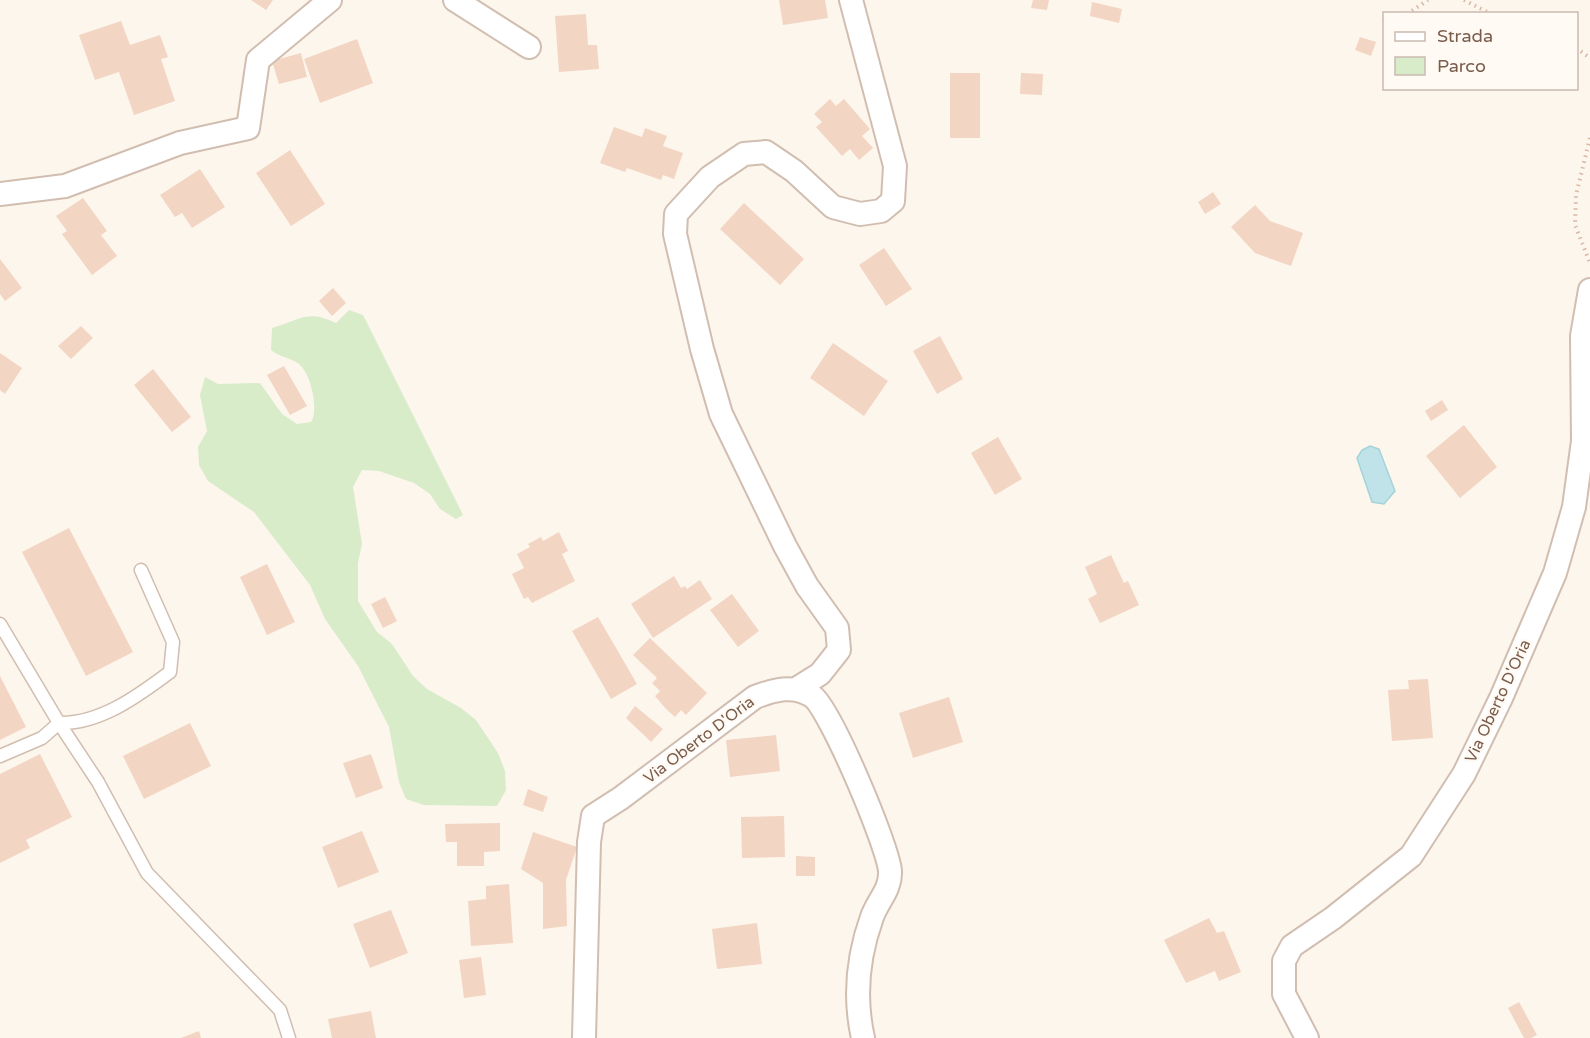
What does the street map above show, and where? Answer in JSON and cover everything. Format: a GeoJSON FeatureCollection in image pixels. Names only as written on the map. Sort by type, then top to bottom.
{"type":"FeatureCollection","features":[{"type":"Feature","properties":{"kind":"street"},"geometry":{"type":"LineString","coordinates":[[0,194],[65,186],[180,142],[248,128],[258,60],[330,0]]}},
{"type":"Feature","properties":{"kind":"street"},"geometry":{"type":"LineString","coordinates":[[455,0],[529,47]]}},
{"type":"Feature","properties":{"kind":"street"},"geometry":{"type":"LineString","coordinates":[[796,689],[820,674],[839,650],[837,628],[807,586],[785,546],[721,414],[702,349],[675,234],[676,214],[711,177],[744,154],[766,152],[794,171],[833,207],[860,214],[881,212],[893,201],[895,166],[851,0]]}},
{"type":"Feature","properties":{"kind":"street","name":"Via Oberto D'Oria"},"geometry":{"type":"LineString","coordinates":[[1307,1038],[1284,994],[1284,962],[1292,946],[1333,918],[1412,856],[1464,774],[1501,698],[1555,573],[1574,507],[1583,441],[1582,336],[1590,290]]}},
{"type":"Feature","properties":{"kind":"street","name":"Via Oberto D'Oria"},"geometry":{"type":"LineString","coordinates":[[584,1038],[589,842],[593,816],[621,798],[755,697],[776,689],[796,689]]}},
{"type":"Feature","properties":{"kind":"street"},"geometry":{"type":"LineString","coordinates":[[796,689],[814,697],[845,750],[880,837],[890,870],[888,889],[872,915],[858,977],[857,1011],[863,1038]]}},
{"type":"Feature","properties":{"kind":"lane"},"geometry":{"type":"LineString","coordinates":[[0,756],[42,738],[59,723],[78,723],[106,713],[170,672],[173,642],[141,570]]}},
{"type":"Feature","properties":{"kind":"lane"},"geometry":{"type":"LineString","coordinates":[[0,624],[59,723],[98,782],[147,873],[280,1010],[289,1038]]}},
{"type":"Feature","properties":{"kind":"path"},"geometry":{"type":"LineString","coordinates":[[1410,12],[1428,0]]}},
{"type":"Feature","properties":{"kind":"path"},"geometry":{"type":"LineString","coordinates":[[1464,0],[1487,12]]}},
{"type":"Feature","properties":{"kind":"path"},"geometry":{"type":"LineString","coordinates":[[1590,138],[1576,195],[1575,225],[1590,262]]}},
{"type":"Feature","properties":{"kind":"green space"},"geometry":{"type":"Polygon","coordinates":[[[349,310],[363,315],[463,515],[456,519],[440,509],[430,494],[414,483],[379,471],[362,470],[353,487],[362,544],[358,563],[358,601],[377,632],[392,644],[413,676],[427,689],[461,708],[476,720],[498,753],[505,771],[506,790],[497,806],[424,805],[406,799],[399,782],[389,727],[358,666],[325,619],[310,585],[254,512],[208,481],[199,465],[198,447],[207,431],[200,395],[205,377],[218,384],[260,383],[282,414],[297,424],[311,422],[314,402],[308,377],[298,363],[271,350],[272,328],[310,316],[336,323],[349,310]]]}},
{"type":"Feature","properties":{"kind":"water"},"geometry":{"type":"Polygon","coordinates":[[[1370,446],[1379,449],[1395,491],[1384,504],[1372,502],[1357,458],[1362,450],[1370,446]]]}},
{"type":"Feature","properties":{"kind":"building"},"geometry":{"type":"Polygon","coordinates":[[[251,0],[273,0],[266,10],[251,0]]]}},
{"type":"Feature","properties":{"kind":"building"},"geometry":{"type":"Polygon","coordinates":[[[779,0],[825,0],[828,18],[783,25],[779,0]]]}},
{"type":"Feature","properties":{"kind":"building"},"geometry":{"type":"Polygon","coordinates":[[[1033,0],[1049,0],[1047,10],[1031,8],[1033,0]]]}},
{"type":"Feature","properties":{"kind":"building"},"geometry":{"type":"Polygon","coordinates":[[[1092,2],[1122,9],[1119,23],[1090,16],[1092,2]]]}},
{"type":"Feature","properties":{"kind":"building"},"geometry":{"type":"Polygon","coordinates":[[[586,14],[588,45],[597,45],[599,69],[559,72],[555,16],[586,14]]]}},
{"type":"Feature","properties":{"kind":"building"},"geometry":{"type":"Polygon","coordinates":[[[121,21],[130,45],[160,35],[168,57],[161,59],[175,101],[134,115],[119,72],[95,80],[79,35],[121,21]]]}},
{"type":"Feature","properties":{"kind":"building"},"geometry":{"type":"Polygon","coordinates":[[[1360,37],[1376,42],[1371,56],[1355,50],[1360,37]]]}},
{"type":"Feature","properties":{"kind":"building"},"geometry":{"type":"Polygon","coordinates":[[[357,39],[373,83],[320,103],[304,59],[357,39]]]}},
{"type":"Feature","properties":{"kind":"building"},"geometry":{"type":"Polygon","coordinates":[[[301,53],[307,77],[279,84],[272,61],[301,53]]]}},
{"type":"Feature","properties":{"kind":"building"},"geometry":{"type":"Polygon","coordinates":[[[950,73],[980,73],[980,138],[950,138],[950,73]]]}},
{"type":"Feature","properties":{"kind":"building"},"geometry":{"type":"Polygon","coordinates":[[[1021,73],[1043,74],[1042,95],[1020,94],[1021,73]]]}},
{"type":"Feature","properties":{"kind":"building"},"geometry":{"type":"Polygon","coordinates":[[[830,99],[836,106],[844,99],[870,129],[862,136],[873,148],[859,160],[850,149],[842,156],[816,127],[822,122],[814,114],[830,99]]]}},
{"type":"Feature","properties":{"kind":"building"},"geometry":{"type":"Polygon","coordinates":[[[614,127],[642,137],[645,128],[667,136],[663,146],[683,153],[674,179],[663,175],[661,180],[627,168],[625,172],[600,163],[614,127]]]}},
{"type":"Feature","properties":{"kind":"building"},"geometry":{"type":"Polygon","coordinates":[[[290,150],[325,204],[291,226],[256,173],[290,150]]]}},
{"type":"Feature","properties":{"kind":"building"},"geometry":{"type":"Polygon","coordinates":[[[200,169],[225,207],[192,228],[182,213],[175,217],[160,195],[200,169]]]}},
{"type":"Feature","properties":{"kind":"building"},"geometry":{"type":"Polygon","coordinates":[[[1213,192],[1221,204],[1205,214],[1198,202],[1213,192]]]}},
{"type":"Feature","properties":{"kind":"building"},"geometry":{"type":"Polygon","coordinates":[[[83,198],[107,231],[101,235],[117,256],[92,275],[62,234],[67,231],[56,216],[83,198]]]}},
{"type":"Feature","properties":{"kind":"building"},"geometry":{"type":"Polygon","coordinates":[[[744,203],[804,259],[780,285],[720,229],[744,203]]]}},
{"type":"Feature","properties":{"kind":"building"},"geometry":{"type":"Polygon","coordinates":[[[1255,205],[1270,221],[1303,233],[1291,266],[1255,253],[1231,227],[1255,205]]]}},
{"type":"Feature","properties":{"kind":"building"},"geometry":{"type":"Polygon","coordinates":[[[884,248],[912,289],[886,306],[859,265],[884,248]]]}},
{"type":"Feature","properties":{"kind":"building"},"geometry":{"type":"Polygon","coordinates":[[[0,259],[22,288],[5,301],[0,294],[0,259]]]}},
{"type":"Feature","properties":{"kind":"building"},"geometry":{"type":"Polygon","coordinates":[[[333,288],[346,303],[332,316],[319,301],[333,288]]]}},
{"type":"Feature","properties":{"kind":"building"},"geometry":{"type":"Polygon","coordinates":[[[81,326],[93,338],[71,359],[58,346],[81,326]]]}},
{"type":"Feature","properties":{"kind":"building"},"geometry":{"type":"Polygon","coordinates":[[[940,336],[963,379],[937,394],[913,351],[940,336]]]}},
{"type":"Feature","properties":{"kind":"building"},"geometry":{"type":"Polygon","coordinates":[[[833,343],[888,381],[864,416],[810,378],[833,343]]]}},
{"type":"Feature","properties":{"kind":"building"},"geometry":{"type":"Polygon","coordinates":[[[0,353],[22,368],[5,394],[0,390],[0,353]]]}},
{"type":"Feature","properties":{"kind":"building"},"geometry":{"type":"Polygon","coordinates":[[[284,366],[307,406],[290,415],[267,375],[284,366]]]}},
{"type":"Feature","properties":{"kind":"building"},"geometry":{"type":"Polygon","coordinates":[[[153,369],[191,417],[172,432],[134,385],[153,369]]]}},
{"type":"Feature","properties":{"kind":"building"},"geometry":{"type":"Polygon","coordinates":[[[1442,400],[1448,410],[1431,421],[1425,411],[1442,400]]]}},
{"type":"Feature","properties":{"kind":"building"},"geometry":{"type":"Polygon","coordinates":[[[1464,425],[1497,467],[1460,498],[1426,456],[1464,425]]]}},
{"type":"Feature","properties":{"kind":"building"},"geometry":{"type":"Polygon","coordinates":[[[998,437],[1022,479],[995,495],[971,453],[998,437]]]}},
{"type":"Feature","properties":{"kind":"building"},"geometry":{"type":"Polygon","coordinates":[[[69,528],[133,652],[86,676],[22,552],[69,528]]]}},
{"type":"Feature","properties":{"kind":"building"},"geometry":{"type":"Polygon","coordinates":[[[559,532],[568,551],[562,554],[575,581],[532,603],[528,597],[524,599],[512,574],[524,568],[517,554],[530,547],[528,544],[541,537],[543,541],[559,532]]]}},
{"type":"Feature","properties":{"kind":"building"},"geometry":{"type":"Polygon","coordinates":[[[1111,555],[1124,583],[1128,581],[1139,605],[1100,623],[1088,599],[1097,594],[1085,567],[1111,555]]]}},
{"type":"Feature","properties":{"kind":"building"},"geometry":{"type":"Polygon","coordinates":[[[267,564],[295,622],[267,635],[240,577],[267,564]]]}},
{"type":"Feature","properties":{"kind":"building"},"geometry":{"type":"Polygon","coordinates":[[[674,576],[681,588],[685,586],[687,589],[700,580],[712,599],[653,638],[631,604],[674,576]]]}},
{"type":"Feature","properties":{"kind":"building"},"geometry":{"type":"Polygon","coordinates":[[[732,594],[759,631],[738,647],[710,610],[732,594]]]}},
{"type":"Feature","properties":{"kind":"building"},"geometry":{"type":"Polygon","coordinates":[[[385,597],[397,621],[383,628],[371,604],[385,597]]]}},
{"type":"Feature","properties":{"kind":"building"},"geometry":{"type":"Polygon","coordinates":[[[598,617],[637,684],[611,699],[572,631],[598,617]]]}},
{"type":"Feature","properties":{"kind":"building"},"geometry":{"type":"Polygon","coordinates":[[[650,638],[707,693],[686,715],[681,710],[675,717],[666,709],[655,696],[660,691],[652,683],[657,678],[633,655],[650,638]]]}},
{"type":"Feature","properties":{"kind":"building"},"geometry":{"type":"Polygon","coordinates":[[[0,676],[26,727],[0,740],[0,676]]]}},
{"type":"Feature","properties":{"kind":"building"},"geometry":{"type":"Polygon","coordinates":[[[1428,679],[1433,738],[1392,741],[1388,690],[1409,689],[1408,680],[1428,679]]]}},
{"type":"Feature","properties":{"kind":"building"},"geometry":{"type":"Polygon","coordinates":[[[949,697],[963,742],[913,758],[899,713],[949,697]]]}},
{"type":"Feature","properties":{"kind":"building"},"geometry":{"type":"Polygon","coordinates":[[[635,706],[663,729],[651,742],[626,718],[635,706]]]}},
{"type":"Feature","properties":{"kind":"building"},"geometry":{"type":"Polygon","coordinates":[[[190,723],[211,766],[144,799],[123,756],[190,723]]]}},
{"type":"Feature","properties":{"kind":"building"},"geometry":{"type":"Polygon","coordinates":[[[776,735],[780,771],[730,777],[726,740],[776,735]]]}},
{"type":"Feature","properties":{"kind":"building"},"geometry":{"type":"Polygon","coordinates":[[[40,754],[72,817],[26,840],[30,848],[0,863],[0,774],[40,754]]]}},
{"type":"Feature","properties":{"kind":"building"},"geometry":{"type":"Polygon","coordinates":[[[371,754],[383,788],[356,798],[343,763],[371,754]]]}},
{"type":"Feature","properties":{"kind":"building"},"geometry":{"type":"Polygon","coordinates":[[[528,789],[548,797],[543,812],[523,805],[528,789]]]}},
{"type":"Feature","properties":{"kind":"building"},"geometry":{"type":"Polygon","coordinates":[[[784,816],[785,857],[742,858],[741,817],[784,816]]]}},
{"type":"Feature","properties":{"kind":"building"},"geometry":{"type":"Polygon","coordinates":[[[500,823],[500,851],[484,852],[484,866],[457,866],[457,842],[446,842],[445,824],[500,823]]]}},
{"type":"Feature","properties":{"kind":"building"},"geometry":{"type":"Polygon","coordinates":[[[362,831],[379,872],[338,888],[322,847],[362,831]]]}},
{"type":"Feature","properties":{"kind":"building"},"geometry":{"type":"Polygon","coordinates":[[[533,832],[577,847],[566,880],[567,926],[543,929],[543,883],[521,869],[533,832]]]}},
{"type":"Feature","properties":{"kind":"building"},"geometry":{"type":"Polygon","coordinates":[[[796,856],[815,857],[815,876],[796,876],[796,856]]]}},
{"type":"Feature","properties":{"kind":"building"},"geometry":{"type":"Polygon","coordinates":[[[509,884],[513,943],[471,946],[468,901],[486,899],[486,886],[509,884]]]}},
{"type":"Feature","properties":{"kind":"building"},"geometry":{"type":"Polygon","coordinates":[[[391,910],[408,953],[370,968],[353,924],[391,910]]]}},
{"type":"Feature","properties":{"kind":"building"},"geometry":{"type":"Polygon","coordinates":[[[1209,918],[1217,933],[1224,931],[1241,972],[1219,981],[1215,971],[1186,983],[1164,940],[1209,918]]]}},
{"type":"Feature","properties":{"kind":"building"},"geometry":{"type":"Polygon","coordinates":[[[757,923],[762,964],[717,969],[712,929],[757,923]]]}},
{"type":"Feature","properties":{"kind":"building"},"geometry":{"type":"Polygon","coordinates":[[[481,957],[486,995],[464,998],[459,960],[481,957]]]}},
{"type":"Feature","properties":{"kind":"building"},"geometry":{"type":"Polygon","coordinates":[[[1519,1002],[1537,1035],[1531,1038],[1524,1038],[1508,1008],[1519,1002]]]}},
{"type":"Feature","properties":{"kind":"building"},"geometry":{"type":"Polygon","coordinates":[[[371,1011],[376,1038],[332,1038],[328,1019],[371,1011]]]}},
{"type":"Feature","properties":{"kind":"building"},"geometry":{"type":"Polygon","coordinates":[[[199,1031],[201,1038],[181,1038],[199,1031]]]}}]}
